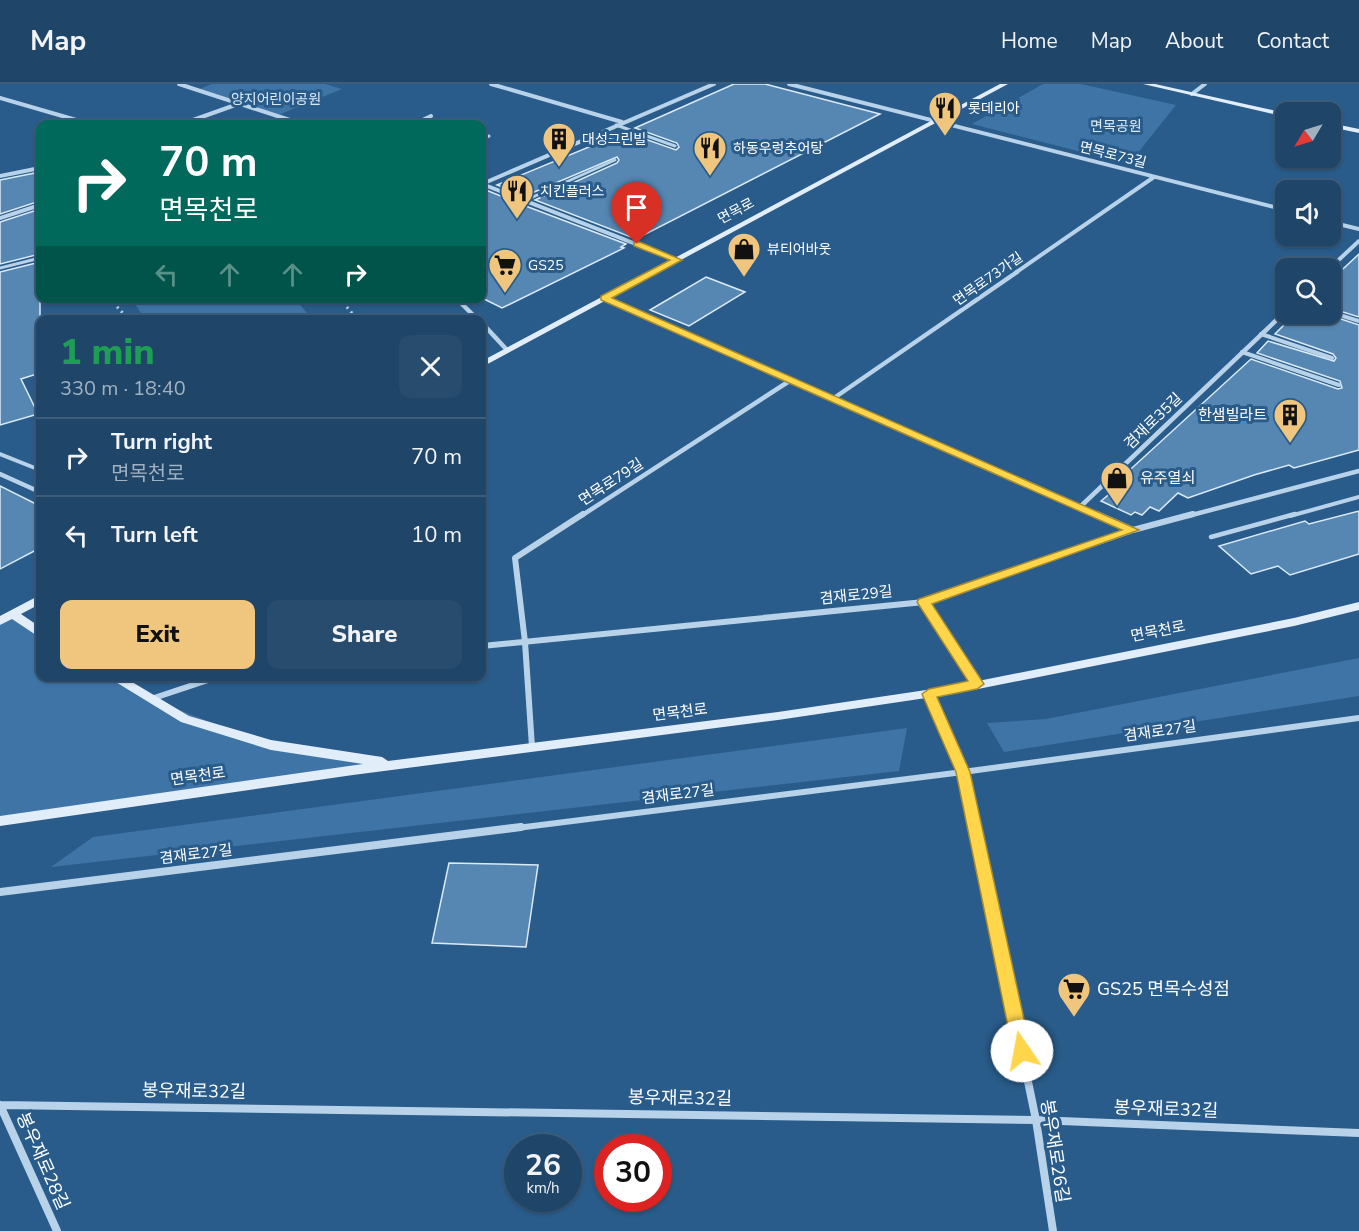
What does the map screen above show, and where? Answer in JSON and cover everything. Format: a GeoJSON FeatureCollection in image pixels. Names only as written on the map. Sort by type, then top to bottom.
{"type":"FeatureCollection","features":[{"type":"Feature","properties":{"kind":"main road","name":"면목로"},"geometry":{"type":"LineString","coordinates":[[486,362],[1005,84]]}},
{"type":"Feature","properties":{"kind":"main road"},"geometry":{"type":"LineString","coordinates":[[1146,84],[1275,113]]}},
{"type":"Feature","properties":{"kind":"main road"},"geometry":{"type":"LineString","coordinates":[[1341,127],[1359,131]]}},
{"type":"Feature","properties":{"kind":"main road"},"geometry":{"type":"LineString","coordinates":[[0,621],[36,601]]}},
{"type":"Feature","properties":{"kind":"main road","name":"면목천로"},"geometry":{"type":"LineString","coordinates":[[0,821],[395,765],[778,716],[929,694],[1294,622],[1359,606]]}},
{"type":"Feature","properties":{"kind":"main road"},"geometry":{"type":"LineString","coordinates":[[13,614],[36,629]]}},
{"type":"Feature","properties":{"kind":"main road"},"geometry":{"type":"LineString","coordinates":[[120,681],[185,719],[271,745],[395,765]]}},
{"type":"Feature","properties":{"kind":"street"},"geometry":{"type":"LineString","coordinates":[[179,84],[290,120]]}},
{"type":"Feature","properties":{"kind":"street"},"geometry":{"type":"LineString","coordinates":[[491,84],[623,122]]}},
{"type":"Feature","properties":{"kind":"street"},"geometry":{"type":"LineString","coordinates":[[486,182],[714,84]]}},
{"type":"Feature","properties":{"kind":"street","name":"면목로73길"},"geometry":{"type":"LineString","coordinates":[[789,84],[1275,207]]}},
{"type":"Feature","properties":{"kind":"street"},"geometry":{"type":"LineString","coordinates":[[1192,94],[1205,84]]}},
{"type":"Feature","properties":{"kind":"street"},"geometry":{"type":"LineString","coordinates":[[0,98],[76,120]]}},
{"type":"Feature","properties":{"kind":"street"},"geometry":{"type":"LineString","coordinates":[[193,120],[238,103]]}},
{"type":"Feature","properties":{"kind":"street"},"geometry":{"type":"LineString","coordinates":[[422,120],[431,116]]}},
{"type":"Feature","properties":{"kind":"street"},"geometry":{"type":"LineString","coordinates":[[0,176],[36,169]]}},
{"type":"Feature","properties":{"kind":"street","name":"면목로73가길"},"geometry":{"type":"LineString","coordinates":[[834,398],[1154,177]]}},
{"type":"Feature","properties":{"kind":"street"},"geometry":{"type":"LineString","coordinates":[[486,186],[677,260]]}},
{"type":"Feature","properties":{"kind":"street"},"geometry":{"type":"LineString","coordinates":[[0,218],[36,206]]}},
{"type":"Feature","properties":{"kind":"street"},"geometry":{"type":"LineString","coordinates":[[1341,225],[1359,229]]}},
{"type":"Feature","properties":{"kind":"street"},"geometry":{"type":"LineString","coordinates":[[1340,258],[1359,240]]}},
{"type":"Feature","properties":{"kind":"street"},"geometry":{"type":"LineString","coordinates":[[604,298],[1133,530]]}},
{"type":"Feature","properties":{"kind":"street"},"geometry":{"type":"LineString","coordinates":[[461,303],[473,315]]}},
{"type":"Feature","properties":{"kind":"street","name":"겸재로35길"},"geometry":{"type":"LineString","coordinates":[[1081,506],[1275,321]]}},
{"type":"Feature","properties":{"kind":"street"},"geometry":{"type":"LineString","coordinates":[[486,327],[507,350]]}},
{"type":"Feature","properties":{"kind":"street","name":"면목로79길"},"geometry":{"type":"LineString","coordinates":[[525,642],[515,558],[791,380]]}},
{"type":"Feature","properties":{"kind":"street","name":"겸재로29길"},"geometry":{"type":"LineString","coordinates":[[486,646],[924,602],[1133,530],[1359,471]]}},
{"type":"Feature","properties":{"kind":"street"},"geometry":{"type":"LineString","coordinates":[[0,474],[36,490]]}},
{"type":"Feature","properties":{"kind":"street"},"geometry":{"type":"LineString","coordinates":[[924,602],[977,684]]}},
{"type":"Feature","properties":{"kind":"street"},"geometry":{"type":"LineString","coordinates":[[525,642],[532,747]]}},
{"type":"Feature","properties":{"kind":"street"},"geometry":{"type":"LineString","coordinates":[[150,699],[205,681]]}},
{"type":"Feature","properties":{"kind":"street","name":"봉우재로26길"},"geometry":{"type":"LineString","coordinates":[[929,694],[963,772],[1036,1120],[1053,1231]]}},
{"type":"Feature","properties":{"kind":"street","name":"겸재로27길"},"geometry":{"type":"LineString","coordinates":[[0,892],[963,772],[1359,718]]}},
{"type":"Feature","properties":{"kind":"street","name":"봉우재로32길"},"geometry":{"type":"LineString","coordinates":[[0,1105],[1036,1120],[1359,1133]]}},
{"type":"Feature","properties":{"kind":"street","name":"봉우재로28길"},"geometry":{"type":"LineString","coordinates":[[0,1105],[57,1231]]}},
{"type":"Feature","properties":{"kind":"lane"},"geometry":{"type":"LineString","coordinates":[[616,125],[675,146]]}},
{"type":"Feature","properties":{"kind":"lane"},"geometry":{"type":"LineString","coordinates":[[524,201],[615,160]]}},
{"type":"Feature","properties":{"kind":"lane"},"geometry":{"type":"LineString","coordinates":[[0,268],[36,259]]}},
{"type":"Feature","properties":{"kind":"lane"},"geometry":{"type":"LineString","coordinates":[[1341,315],[1359,321]]}},
{"type":"Feature","properties":{"kind":"lane"},"geometry":{"type":"LineString","coordinates":[[1261,334],[1332,358]]}},
{"type":"Feature","properties":{"kind":"lane"},"geometry":{"type":"LineString","coordinates":[[1242,352],[1339,385]]}},
{"type":"Feature","properties":{"kind":"lane"},"geometry":{"type":"LineString","coordinates":[[0,454],[36,468]]}},
{"type":"Feature","properties":{"kind":"lane"},"geometry":{"type":"LineString","coordinates":[[1211,537],[1359,497]]}},
{"type":"Feature","properties":{"kind":"path"},"geometry":{"type":"LineString","coordinates":[[114,303],[124,315]]}},
{"type":"Feature","properties":{"kind":"path"},"geometry":{"type":"LineString","coordinates":[[343,303],[354,315]]}},
{"type":"Feature","properties":{"kind":"green space","name":"양지어린이공원"},"geometry":{"type":"Polygon","coordinates":[[[212,84],[325,84],[342,89],[276,116],[197,90],[212,84]]]}},
{"type":"Feature","properties":{"kind":"green space","name":"면목공원"},"geometry":{"type":"Polygon","coordinates":[[[1043,84],[1081,84],[1176,105],[1129,164],[972,124],[1043,84]]]}},
{"type":"Feature","properties":{"kind":"green space"},"geometry":{"type":"Polygon","coordinates":[[[134,303],[298,303],[309,315],[142,315],[134,303]]]}},
{"type":"Feature","properties":{"kind":"green space"},"geometry":{"type":"Polygon","coordinates":[[[13,614],[36,628],[36,681],[121,681],[150,699],[271,745],[395,765],[0,821],[0,621],[13,614]]]}},
{"type":"Feature","properties":{"kind":"green space"},"geometry":{"type":"Polygon","coordinates":[[[1359,658],[1359,696],[1004,752],[987,723],[1046,719],[1359,658]]]}},
{"type":"Feature","properties":{"kind":"green space"},"geometry":{"type":"Polygon","coordinates":[[[907,728],[899,771],[51,867],[93,837],[907,728]]]}},
{"type":"Feature","properties":{"kind":"building"},"geometry":{"type":"Polygon","coordinates":[[[734,84],[765,84],[880,114],[636,239],[535,200],[617,163],[619,160],[617,157],[525,196],[497,185],[625,132],[676,150],[679,147],[677,143],[635,128],[734,84]]]}},
{"type":"Feature","properties":{"kind":"building"},"geometry":{"type":"Polygon","coordinates":[[[36,173],[36,202],[0,214],[0,180],[36,173]]]}},
{"type":"Feature","properties":{"kind":"building"},"geometry":{"type":"Polygon","coordinates":[[[486,190],[626,244],[621,247],[624,248],[502,308],[486,300],[486,190]]]}},
{"type":"Feature","properties":{"kind":"building"},"geometry":{"type":"Polygon","coordinates":[[[36,210],[36,255],[0,264],[0,222],[36,210]]]}},
{"type":"Feature","properties":{"kind":"building"},"geometry":{"type":"Polygon","coordinates":[[[1359,254],[1359,317],[1341,311],[1341,271],[1359,254]]]}},
{"type":"Feature","properties":{"kind":"building"},"geometry":{"type":"Polygon","coordinates":[[[36,263],[36,303],[40,303],[40,315],[36,315],[36,374],[21,379],[36,410],[36,415],[0,425],[0,272],[36,263]]]}},
{"type":"Feature","properties":{"kind":"building"},"geometry":{"type":"Polygon","coordinates":[[[706,277],[745,292],[689,326],[650,310],[706,277]]]}},
{"type":"Feature","properties":{"kind":"building"},"geometry":{"type":"Polygon","coordinates":[[[1341,319],[1359,325],[1359,450],[1294,468],[1289,465],[1188,498],[1178,493],[1159,511],[1150,507],[1142,515],[1135,512],[1131,515],[1101,501],[1113,491],[1109,489],[1251,359],[1338,389],[1342,388],[1340,381],[1257,353],[1268,341],[1334,361],[1336,358],[1333,354],[1275,334],[1285,324],[1341,324],[1341,319]]]}},
{"type":"Feature","properties":{"kind":"building"},"geometry":{"type":"Polygon","coordinates":[[[0,486],[36,504],[36,550],[0,569],[0,486]]]}},
{"type":"Feature","properties":{"kind":"building"},"geometry":{"type":"Polygon","coordinates":[[[1359,511],[1359,554],[1290,575],[1278,566],[1251,574],[1219,546],[1305,521],[1309,524],[1359,511]]]}},
{"type":"Feature","properties":{"kind":"building"},"geometry":{"type":"Polygon","coordinates":[[[449,863],[538,865],[526,947],[432,943],[449,863]]]}},
{"type":"Feature","properties":{"kind":"place","name":"롯데리아"},"geometry":{"type":"Point","coordinates":[945,137]}},
{"type":"Feature","properties":{"kind":"place","name":"대성그린빌"},"geometry":{"type":"Point","coordinates":[559,168]}},
{"type":"Feature","properties":{"kind":"place","name":"하동우렁추어탕"},"geometry":{"type":"Point","coordinates":[710,177]}},
{"type":"Feature","properties":{"kind":"place","name":"치킨플러스"},"geometry":{"type":"Point","coordinates":[517,220]}},
{"type":"Feature","properties":{"kind":"place","name":"뷰티어바웃"},"geometry":{"type":"Point","coordinates":[744,278]}},
{"type":"Feature","properties":{"kind":"place","name":"GS25"},"geometry":{"type":"Point","coordinates":[505,294]}},
{"type":"Feature","properties":{"kind":"place","name":"한샘빌라트"},"geometry":{"type":"Point","coordinates":[1290,444]}},
{"type":"Feature","properties":{"kind":"place","name":"유주열쇠"},"geometry":{"type":"Point","coordinates":[1117,507]}},
{"type":"Feature","properties":{"kind":"place","name":"GS25 면목수성점"},"geometry":{"type":"Point","coordinates":[1074,1018]}},
{"type":"Feature","properties":{"kind":"route"},"geometry":{"type":"LineString","coordinates":[[637,244],[677,260],[604,298],[1133,530],[924,602],[977,684],[929,694],[963,772],[1022,1051]]}}]}
